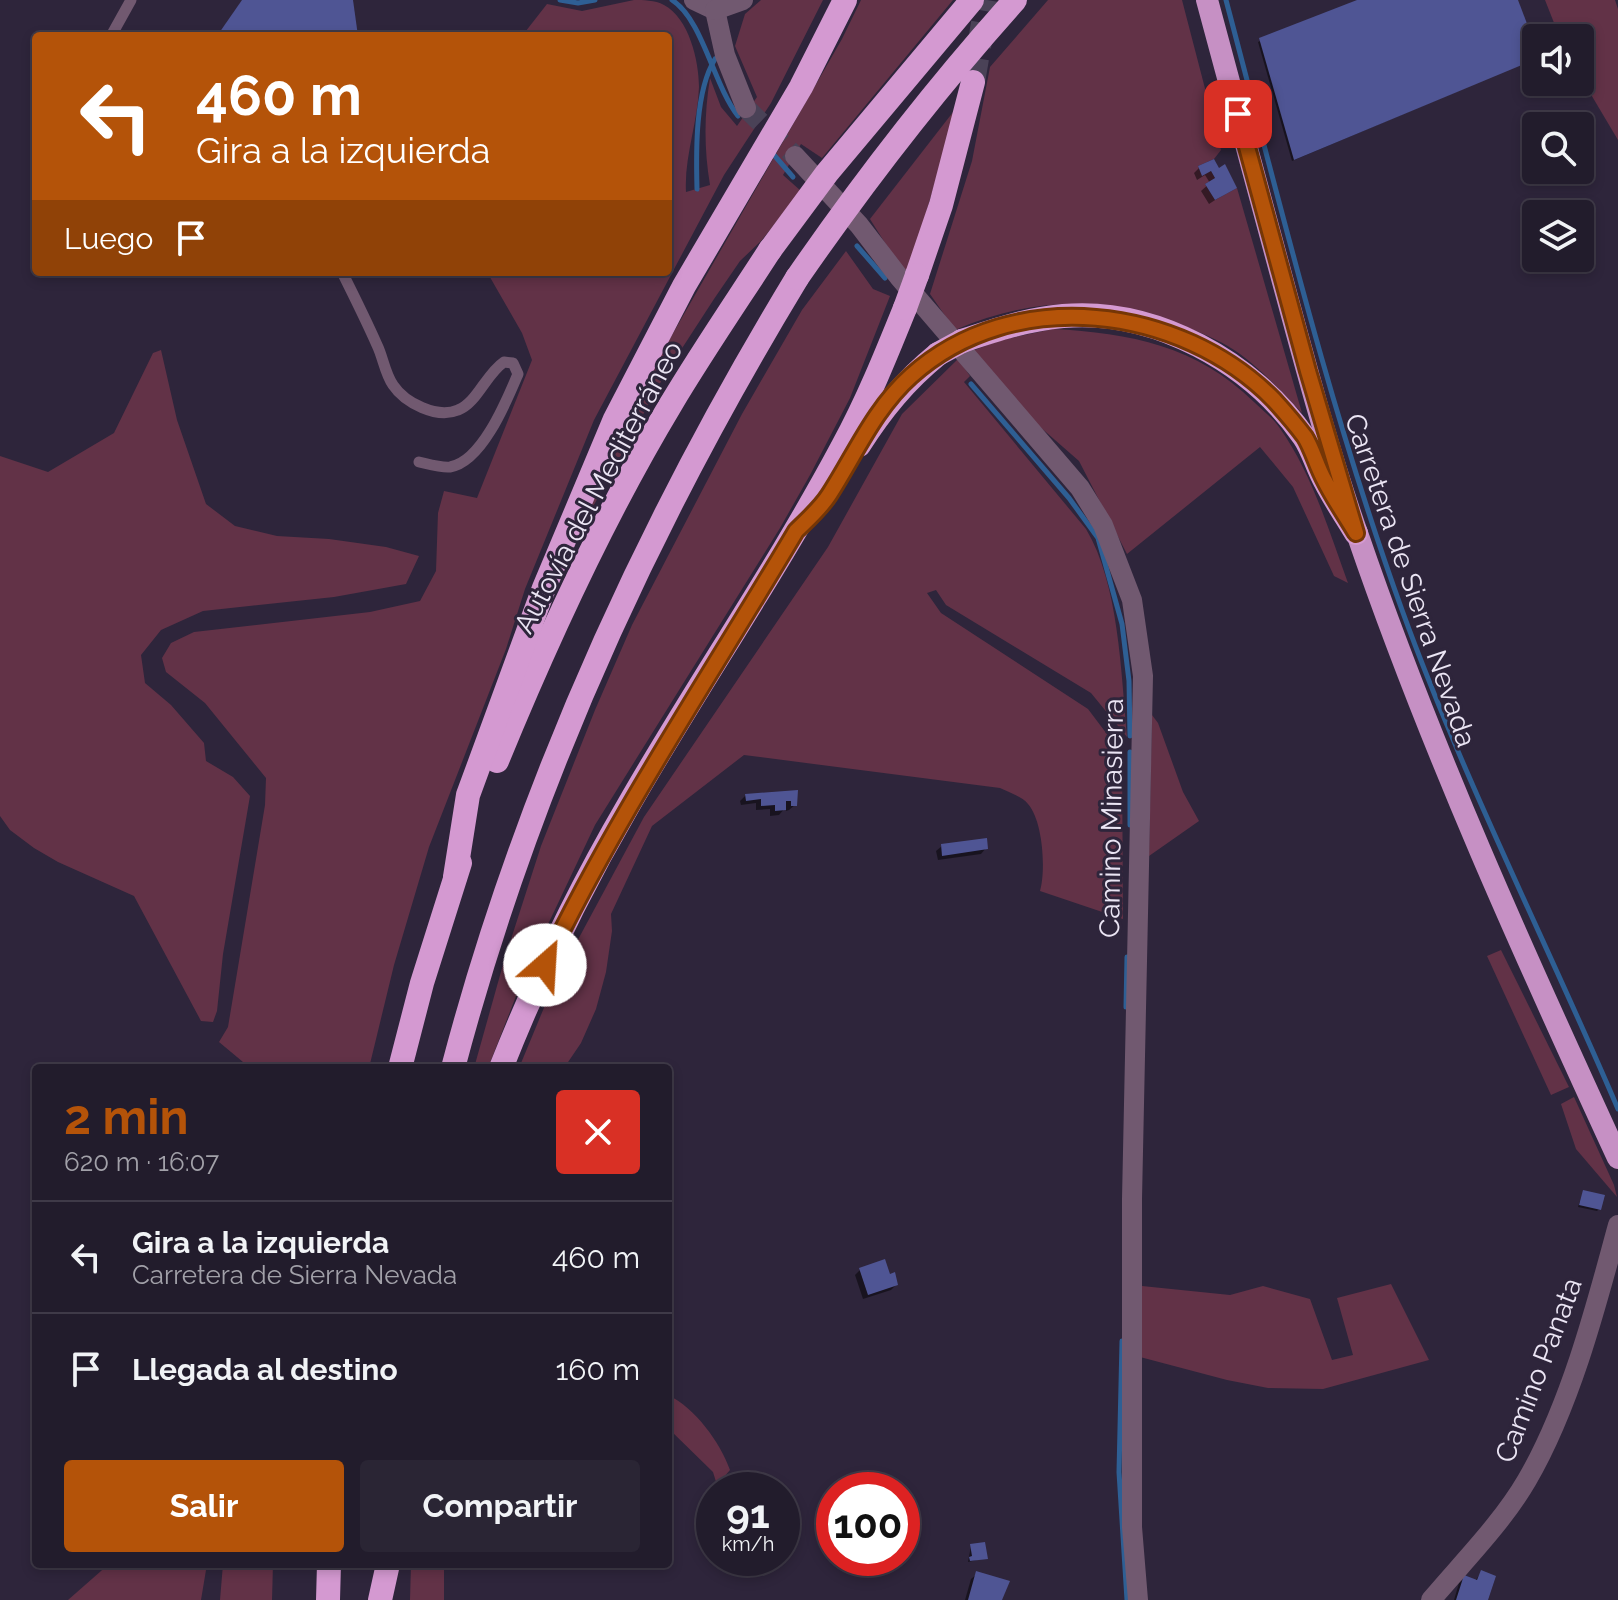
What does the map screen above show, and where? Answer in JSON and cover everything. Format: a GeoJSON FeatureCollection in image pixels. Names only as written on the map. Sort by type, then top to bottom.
{"type":"FeatureCollection","features":[{"type":"Feature","properties":{"kind":"highway"},"geometry":{"type":"LineString","coordinates":[[455,877],[468,795],[544,588],[615,419],[684,286],[801,87],[845,0]]}},
{"type":"Feature","properties":{"kind":"highway","name":"Autovía del Mediterráneo"},"geometry":{"type":"LineString","coordinates":[[401,1064],[422,983],[485,790],[570,593],[670,406],[770,250],[827,173],[972,0]]}},
{"type":"Feature","properties":{"kind":"highway"},"geometry":{"type":"LineString","coordinates":[[454,1064],[505,889],[537,801],[607,631],[733,384],[797,278],[857,191],[918,113],[1015,0]]}},
{"type":"Feature","properties":{"kind":"highway","name":"Carretera de Sierra Nevada"},"geometry":{"type":"LineString","coordinates":[[1207,0],[1308,371],[1356,533],[1401,658],[1446,769],[1543,995],[1618,1158]]}},
{"type":"Feature","properties":{"kind":"highway"},"geometry":{"type":"LineString","coordinates":[[503,1064],[532,991],[583,886],[665,742],[796,531],[879,372],[917,275],[949,178],[973,82]]}},
{"type":"Feature","properties":{"kind":"highway"},"geometry":{"type":"LineString","coordinates":[[796,531],[827,499],[883,407],[910,377],[938,354],[962,341],[1013,324],[1064,316],[1113,318],[1155,328],[1198,344],[1239,370],[1273,400],[1305,438],[1325,482],[1356,533]]}},
{"type":"Feature","properties":{"kind":"highway"},"geometry":{"type":"LineString","coordinates":[[328,1600],[329,1568]]}},
{"type":"Feature","properties":{"kind":"highway"},"geometry":{"type":"LineString","coordinates":[[379,1600],[380,1568]]}},
{"type":"Feature","properties":{"kind":"highway"},"geometry":{"type":"LineString","coordinates":[[379,1600],[387,1568]]}},
{"type":"Feature","properties":{"kind":"street"},"geometry":{"type":"LineString","coordinates":[[694,0],[715,10],[743,0]]}},
{"type":"Feature","properties":{"kind":"street"},"geometry":{"type":"LineString","coordinates":[[715,10],[725,55],[746,108]]}},
{"type":"Feature","properties":{"kind":"street","name":"Camino Minasierra"},"geometry":{"type":"LineString","coordinates":[[795,156],[859,225],[899,277],[1080,488],[1103,525],[1132,600],[1143,676],[1132,1199],[1132,1527],[1138,1600]]}},
{"type":"Feature","properties":{"kind":"street","name":"Camino Panata"},"geometry":{"type":"LineString","coordinates":[[1431,1600],[1507,1507],[1543,1452],[1578,1358],[1618,1225]]}},
{"type":"Feature","properties":{"kind":"lane"},"geometry":{"type":"LineString","coordinates":[[113,32],[131,0]]}},
{"type":"Feature","properties":{"kind":"lane"},"geometry":{"type":"LineString","coordinates":[[344,276],[378,346],[393,386],[427,410],[442,414],[460,410],[495,367],[504,362],[513,363],[518,374],[491,430],[471,457],[451,467],[419,462]]}},
{"type":"Feature","properties":{"kind":"shaded area"},"geometry":{"type":"Polygon","coordinates":[[[634,0],[657,2],[673,11],[686,30],[695,53],[699,87],[686,192],[710,185],[706,132],[710,78],[721,107],[737,126],[757,97],[735,46],[745,14],[761,0],[823,0],[771,103],[724,175],[672,273],[672,32],[525,32],[547,4],[582,11],[634,0]]]}},
{"type":"Feature","properties":{"kind":"shaded area"},"geometry":{"type":"Polygon","coordinates":[[[861,0],[953,0],[822,158],[801,144],[783,175],[801,191],[761,241],[740,261],[714,299],[664,376],[582,527],[641,389],[842,39],[861,0]]]}},
{"type":"Feature","properties":{"kind":"shaded area"},"geometry":{"type":"Polygon","coordinates":[[[1048,0],[1182,0],[1221,150],[1214,159],[1198,166],[1202,175],[1211,171],[1215,178],[1205,184],[1215,200],[1237,188],[1302,413],[1234,350],[1207,335],[1157,317],[1099,305],[1070,304],[1013,311],[955,330],[930,294],[972,161],[990,67],[1048,0]]]}},
{"type":"Feature","properties":{"kind":"shaded area"},"geometry":{"type":"Polygon","coordinates":[[[1545,0],[1615,0],[1618,9],[1618,140],[1592,96],[1594,24],[1554,24],[1545,0]]]}},
{"type":"Feature","properties":{"kind":"shaded area"},"geometry":{"type":"Polygon","coordinates":[[[957,107],[907,278],[870,219],[957,107]]]}},
{"type":"Feature","properties":{"kind":"shaded area"},"geometry":{"type":"Polygon","coordinates":[[[846,251],[873,289],[890,296],[850,398],[810,475],[595,825],[525,973],[490,1064],[475,1064],[541,846],[595,710],[632,625],[742,414],[802,310],[846,251]]]}},
{"type":"Feature","properties":{"kind":"shaded area"},"geometry":{"type":"Polygon","coordinates":[[[489,276],[670,276],[594,420],[525,589],[506,649],[429,847],[394,965],[370,1064],[244,1064],[219,1042],[228,1027],[265,805],[266,778],[205,703],[166,672],[162,658],[171,643],[194,632],[370,612],[420,601],[436,571],[438,513],[444,491],[477,498],[532,360],[522,333],[489,276]]]}},
{"type":"Feature","properties":{"kind":"shaded area"},"geometry":{"type":"Polygon","coordinates":[[[1053,329],[1109,334],[1161,346],[1186,355],[1232,383],[1274,420],[1291,445],[1319,503],[1348,583],[1334,576],[1293,487],[1260,447],[1127,554],[1079,461],[1039,426],[972,351],[1001,340],[1053,329]]]}},
{"type":"Feature","properties":{"kind":"shaded area"},"geometry":{"type":"Polygon","coordinates":[[[161,350],[177,420],[206,504],[235,526],[277,536],[386,547],[419,556],[406,584],[334,597],[203,611],[161,630],[141,655],[145,683],[171,705],[204,743],[206,761],[233,777],[250,796],[213,1022],[201,1021],[134,896],[34,848],[10,830],[0,816],[0,456],[48,472],[114,433],[153,353],[161,350]]]}},
{"type":"Feature","properties":{"kind":"shaded area"},"geometry":{"type":"Polygon","coordinates":[[[958,359],[970,376],[964,382],[1086,529],[1097,551],[1117,630],[1127,737],[1091,693],[946,605],[936,590],[927,593],[941,613],[1088,709],[1122,754],[1123,919],[1040,891],[1043,859],[1037,822],[1026,801],[1000,788],[744,755],[652,826],[611,914],[612,931],[606,972],[596,1009],[581,1043],[567,1064],[521,1064],[553,986],[644,817],[828,547],[902,414],[958,359]]]}},
{"type":"Feature","properties":{"kind":"shaded area"},"geometry":{"type":"Polygon","coordinates":[[[1152,715],[1158,723],[1183,792],[1199,821],[1149,856],[1152,715]]]}},
{"type":"Feature","properties":{"kind":"shaded area"},"geometry":{"type":"Polygon","coordinates":[[[1501,950],[1569,1087],[1551,1095],[1487,956],[1501,950]]]}},
{"type":"Feature","properties":{"kind":"shaded area"},"geometry":{"type":"Polygon","coordinates":[[[1574,1097],[1617,1197],[1576,1149],[1561,1104],[1574,1097]]]}},
{"type":"Feature","properties":{"kind":"shaded area"},"geometry":{"type":"Polygon","coordinates":[[[1391,1284],[1429,1360],[1323,1389],[1268,1388],[1140,1357],[1142,1286],[1230,1295],[1263,1286],[1310,1299],[1332,1360],[1353,1355],[1337,1298],[1391,1284]]]}},
{"type":"Feature","properties":{"kind":"shaded area"},"geometry":{"type":"Polygon","coordinates":[[[672,1397],[688,1408],[705,1427],[720,1448],[730,1470],[713,1472],[672,1432],[672,1397]]]}},
{"type":"Feature","properties":{"kind":"shaded area"},"geometry":{"type":"Polygon","coordinates":[[[104,1568],[206,1568],[201,1600],[68,1600],[104,1568]]]}},
{"type":"Feature","properties":{"kind":"shaded area"},"geometry":{"type":"Polygon","coordinates":[[[223,1568],[273,1568],[272,1600],[220,1600],[223,1568]]]}},
{"type":"Feature","properties":{"kind":"shaded area"},"geometry":{"type":"Polygon","coordinates":[[[411,1568],[444,1568],[444,1600],[410,1600],[411,1568]]]}},
{"type":"Feature","properties":{"kind":"building"},"geometry":{"type":"Polygon","coordinates":[[[242,0],[353,0],[357,32],[220,32],[242,0]]]}},
{"type":"Feature","properties":{"kind":"building"},"geometry":{"type":"Polygon","coordinates":[[[1357,0],[1518,0],[1527,24],[1522,24],[1522,65],[1294,160],[1259,38],[1357,0]]]}},
{"type":"Feature","properties":{"kind":"building"},"geometry":{"type":"Polygon","coordinates":[[[1214,159],[1219,168],[1225,164],[1237,188],[1215,200],[1205,184],[1215,178],[1211,171],[1202,176],[1198,166],[1214,159]]]}},
{"type":"Feature","properties":{"kind":"building"},"geometry":{"type":"Polygon","coordinates":[[[798,790],[797,806],[791,806],[791,801],[786,801],[786,810],[775,811],[775,805],[761,806],[761,799],[746,801],[745,794],[798,790]]]}},
{"type":"Feature","properties":{"kind":"building"},"geometry":{"type":"Polygon","coordinates":[[[987,838],[988,849],[942,856],[941,844],[987,838]]]}},
{"type":"Feature","properties":{"kind":"building"},"geometry":{"type":"Polygon","coordinates":[[[1583,1190],[1605,1195],[1601,1210],[1579,1205],[1583,1190]]]}},
{"type":"Feature","properties":{"kind":"building"},"geometry":{"type":"Polygon","coordinates":[[[885,1259],[890,1274],[895,1272],[898,1285],[868,1295],[859,1268],[885,1259]]]}},
{"type":"Feature","properties":{"kind":"building"},"geometry":{"type":"Polygon","coordinates":[[[985,1542],[988,1559],[970,1561],[970,1544],[985,1542]]]}},
{"type":"Feature","properties":{"kind":"building"},"geometry":{"type":"Polygon","coordinates":[[[1481,1570],[1496,1576],[1488,1600],[1456,1600],[1464,1575],[1477,1580],[1481,1570]]]}},
{"type":"Feature","properties":{"kind":"building"},"geometry":{"type":"Polygon","coordinates":[[[976,1571],[1010,1581],[1002,1600],[968,1600],[976,1571]]]}},
{"type":"Feature","properties":{"kind":"waterway"},"geometry":{"type":"LineString","coordinates":[[560,0],[578,3],[595,0]]}},
{"type":"Feature","properties":{"kind":"waterway"},"geometry":{"type":"LineString","coordinates":[[672,0],[692,22],[738,116]]}},
{"type":"Feature","properties":{"kind":"waterway"},"geometry":{"type":"LineString","coordinates":[[1226,0],[1329,383],[1402,610],[1452,737],[1618,1109]]}},
{"type":"Feature","properties":{"kind":"waterway"},"geometry":{"type":"LineString","coordinates":[[697,189],[700,104],[708,72],[715,59]]}},
{"type":"Feature","properties":{"kind":"waterway"},"geometry":{"type":"LineString","coordinates":[[774,155],[793,177]]}},
{"type":"Feature","properties":{"kind":"waterway"},"geometry":{"type":"LineString","coordinates":[[857,246],[885,278]]}},
{"type":"Feature","properties":{"kind":"waterway"},"geometry":{"type":"LineString","coordinates":[[971,384],[1069,498],[1098,538],[1122,624],[1129,681],[1130,736]]}},
{"type":"Feature","properties":{"kind":"waterway"},"geometry":{"type":"LineString","coordinates":[[1130,752],[1130,825]]}},
{"type":"Feature","properties":{"kind":"waterway"},"geometry":{"type":"LineString","coordinates":[[1126,1007],[1127,957]]}},
{"type":"Feature","properties":{"kind":"waterway"},"geometry":{"type":"LineString","coordinates":[[1122,1341],[1119,1472],[1127,1600]]}},
{"type":"Feature","properties":{"kind":"tunnel"},"geometry":{"type":"LineString","coordinates":[[973,82],[987,0]]}},
{"type":"Feature","properties":{"kind":"tunnel"},"geometry":{"type":"LineString","coordinates":[[746,108],[795,156]]}},
{"type":"Feature","properties":{"kind":"route"},"geometry":{"type":"LineString","coordinates":[[545,965],[583,886],[629,804],[796,531],[827,499],[883,407],[910,377],[938,354],[962,341],[1013,324],[1064,316],[1113,318],[1155,328],[1198,344],[1239,370],[1273,400],[1305,438],[1325,482],[1356,533],[1238,114]]}}]}
